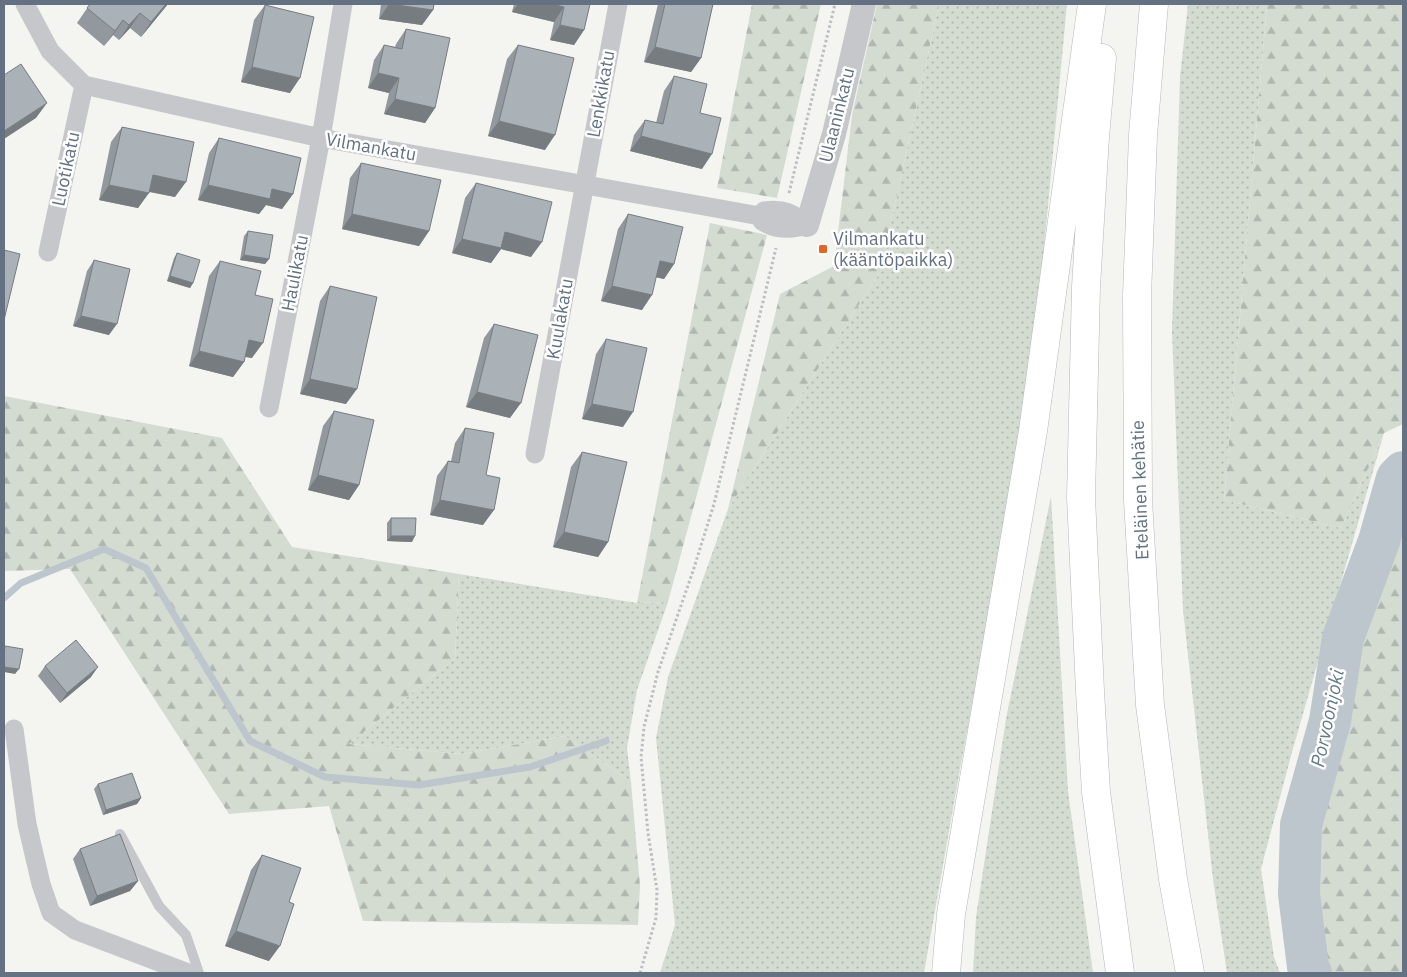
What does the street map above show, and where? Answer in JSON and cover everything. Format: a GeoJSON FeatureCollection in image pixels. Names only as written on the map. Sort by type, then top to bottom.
{"type":"FeatureCollection","features":[{"type":"Feature","properties":{"kind":"highway"},"geometry":{"type":"LineString","coordinates":[[946,973],[953,904],[1033,431],[1092,4]]}},
{"type":"Feature","properties":{"kind":"highway"},"geometry":{"type":"LineString","coordinates":[[1107,4],[1095,137],[1086,287],[1081,498],[1096,792],[1120,973]]}},
{"type":"Feature","properties":{"kind":"highway","name":"Eteläinen kehätie"},"geometry":{"type":"LineString","coordinates":[[1154,4],[1143,135],[1137,296],[1138,500],[1150,705],[1173,879],[1190,973]]}},
{"type":"Feature","properties":{"kind":"highway"},"geometry":{"type":"LineString","coordinates":[[1173,879],[1196,973]]}},
{"type":"Feature","properties":{"kind":"street"},"geometry":{"type":"LineString","coordinates":[[25,4],[50,51],[84,85]]}},
{"type":"Feature","properties":{"kind":"street"},"geometry":{"type":"LineString","coordinates":[[321,138],[343,4]]}},
{"type":"Feature","properties":{"kind":"street","name":"Lenkkikatu"},"geometry":{"type":"LineString","coordinates":[[585,185],[618,4]]}},
{"type":"Feature","properties":{"kind":"street","name":"Ulaaninkatu"},"geometry":{"type":"LineString","coordinates":[[807,225],[834,134],[864,4]]}},
{"type":"Feature","properties":{"kind":"street","name":"Vilmankatu"},"geometry":{"type":"LineString","coordinates":[[84,85],[321,138],[760,216]]}},
{"type":"Feature","properties":{"kind":"street","name":"Luotikatu"},"geometry":{"type":"LineString","coordinates":[[48,252],[84,85]]}},
{"type":"Feature","properties":{"kind":"street","name":"Haulikatu"},"geometry":{"type":"LineString","coordinates":[[269,408],[321,138]]}},
{"type":"Feature","properties":{"kind":"street","name":"Kuulakatu"},"geometry":{"type":"LineString","coordinates":[[535,454],[585,185]]}},
{"type":"Feature","properties":{"kind":"street"},"geometry":{"type":"LineString","coordinates":[[785,210],[797,216],[807,225]]}},
{"type":"Feature","properties":{"kind":"street","name":"Vilmankatu"},"geometry":{"type":"LineString","coordinates":[[760,216],[764,211],[785,210]]}},
{"type":"Feature","properties":{"kind":"street","name":"Vilmankatu"},"geometry":{"type":"LineString","coordinates":[[760,216],[762,221],[768,225],[780,228]]}},
{"type":"Feature","properties":{"kind":"street"},"geometry":{"type":"LineString","coordinates":[[780,228],[794,229],[807,225]]}},
{"type":"Feature","properties":{"kind":"street"},"geometry":{"type":"LineString","coordinates":[[14,729],[27,824],[41,884],[51,913],[75,930],[188,973]]}},
{"type":"Feature","properties":{"kind":"lane"},"geometry":{"type":"LineString","coordinates":[[120,834],[159,906],[186,935],[199,973]]}},
{"type":"Feature","properties":{"kind":"path"},"geometry":{"type":"LineString","coordinates":[[785,210],[835,4]]}},
{"type":"Feature","properties":{"kind":"path"},"geometry":{"type":"LineString","coordinates":[[640,973],[656,918],[657,890],[648,833],[641,757],[644,727],[658,672],[714,504],[780,228]]}},
{"type":"Feature","properties":{"kind":"green space"},"geometry":{"type":"Polygon","coordinates":[[[752,4],[821,4],[777,198],[717,188],[752,4]]]}},
{"type":"Feature","properties":{"kind":"green space"},"geometry":{"type":"Polygon","coordinates":[[[877,4],[939,4],[880,272],[728,509],[780,294],[834,266],[852,115],[877,4]]]}},
{"type":"Feature","properties":{"kind":"green space"},"geometry":{"type":"Polygon","coordinates":[[[939,4],[1067,4],[1033,365],[924,973],[660,973],[675,925],[656,738],[668,677],[728,509],[880,272],[939,4]]]}},
{"type":"Feature","properties":{"kind":"green space"},"geometry":{"type":"Polygon","coordinates":[[[1188,4],[1267,4],[1224,500],[1341,528],[1384,433],[1292,752],[1261,869],[1274,957],[1280,973],[1227,973],[1213,879],[1183,610],[1172,331],[1180,77],[1188,4]]]}},
{"type":"Feature","properties":{"kind":"green space"},"geometry":{"type":"Polygon","coordinates":[[[1267,4],[1403,4],[1403,424],[1384,433],[1341,528],[1224,500],[1267,4]]]}},
{"type":"Feature","properties":{"kind":"green space"},"geometry":{"type":"Polygon","coordinates":[[[710,223],[767,235],[668,602],[637,603],[710,223]]]}},
{"type":"Feature","properties":{"kind":"green space"},"geometry":{"type":"Polygon","coordinates":[[[4,396],[222,438],[292,547],[459,574],[455,658],[349,744],[462,754],[565,736],[631,782],[640,886],[638,925],[363,921],[329,806],[229,814],[70,569],[4,571],[4,396]]]}},
{"type":"Feature","properties":{"kind":"green space"},"geometry":{"type":"Polygon","coordinates":[[[1051,496],[1068,791],[1093,973],[973,973],[976,917],[1006,719],[1051,496]]]}},
{"type":"Feature","properties":{"kind":"green space"},"geometry":{"type":"Polygon","coordinates":[[[1403,508],[1403,973],[1330,973],[1319,951],[1314,880],[1317,824],[1343,725],[1354,641],[1403,508]]]}},
{"type":"Feature","properties":{"kind":"green space"},"geometry":{"type":"Polygon","coordinates":[[[459,574],[637,603],[668,602],[637,690],[627,748],[631,782],[565,736],[462,754],[349,744],[455,658],[459,574]]]}},
{"type":"Feature","properties":{"kind":"building"},"geometry":{"type":"Polygon","coordinates":[[[90,4],[166,4],[151,22],[140,13],[129,25],[123,20],[115,31],[87,8],[90,4]]]}},
{"type":"Feature","properties":{"kind":"building"},"geometry":{"type":"Polygon","coordinates":[[[389,4],[434,4],[433,10],[389,4]]]}},
{"type":"Feature","properties":{"kind":"building"},"geometry":{"type":"Polygon","coordinates":[[[551,4],[590,4],[584,30],[560,25],[564,7],[551,4]]]}},
{"type":"Feature","properties":{"kind":"building"},"geometry":{"type":"Polygon","coordinates":[[[665,4],[713,4],[701,58],[655,47],[665,4]]]}},
{"type":"Feature","properties":{"kind":"building"},"geometry":{"type":"Polygon","coordinates":[[[265,5],[314,17],[300,78],[252,67],[265,5]]]}},
{"type":"Feature","properties":{"kind":"building"},"geometry":{"type":"Polygon","coordinates":[[[406,29],[450,38],[435,108],[395,99],[399,78],[378,73],[384,45],[402,49],[406,29]]]}},
{"type":"Feature","properties":{"kind":"building"},"geometry":{"type":"Polygon","coordinates":[[[518,45],[574,58],[555,135],[499,121],[518,45]]]}},
{"type":"Feature","properties":{"kind":"building"},"geometry":{"type":"Polygon","coordinates":[[[21,64],[47,103],[4,131],[4,75],[21,64]]]}},
{"type":"Feature","properties":{"kind":"building"},"geometry":{"type":"Polygon","coordinates":[[[674,76],[707,84],[700,113],[721,118],[712,154],[641,136],[645,120],[663,124],[674,76]]]}},
{"type":"Feature","properties":{"kind":"building"},"geometry":{"type":"Polygon","coordinates":[[[122,127],[194,142],[186,182],[153,175],[149,193],[109,185],[122,127]]]}},
{"type":"Feature","properties":{"kind":"building"},"geometry":{"type":"Polygon","coordinates":[[[219,138],[301,158],[293,194],[272,189],[270,199],[208,185],[219,138]]]}},
{"type":"Feature","properties":{"kind":"building"},"geometry":{"type":"Polygon","coordinates":[[[361,163],[441,180],[429,231],[352,214],[361,163]]]}},
{"type":"Feature","properties":{"kind":"building"},"geometry":{"type":"Polygon","coordinates":[[[476,183],[552,202],[542,242],[505,232],[501,248],[462,239],[476,183]]]}},
{"type":"Feature","properties":{"kind":"building"},"geometry":{"type":"Polygon","coordinates":[[[628,214],[683,227],[674,264],[660,261],[652,295],[612,286],[628,214]]]}},
{"type":"Feature","properties":{"kind":"building"},"geometry":{"type":"Polygon","coordinates":[[[248,231],[273,235],[269,259],[244,255],[248,231]]]}},
{"type":"Feature","properties":{"kind":"building"},"geometry":{"type":"Polygon","coordinates":[[[4,250],[20,254],[4,320],[4,250]]]}},
{"type":"Feature","properties":{"kind":"building"},"geometry":{"type":"Polygon","coordinates":[[[177,253],[200,260],[193,283],[170,276],[177,253]]]}},
{"type":"Feature","properties":{"kind":"building"},"geometry":{"type":"Polygon","coordinates":[[[94,260],[130,269],[117,324],[81,316],[94,260]]]}},
{"type":"Feature","properties":{"kind":"building"},"geometry":{"type":"Polygon","coordinates":[[[220,261],[261,271],[255,295],[273,299],[263,343],[249,340],[244,362],[199,351],[220,261]]]}},
{"type":"Feature","properties":{"kind":"building"},"geometry":{"type":"Polygon","coordinates":[[[330,286],[377,297],[357,389],[310,379],[330,286]]]}},
{"type":"Feature","properties":{"kind":"building"},"geometry":{"type":"Polygon","coordinates":[[[494,324],[538,335],[521,403],[477,392],[494,324]]]}},
{"type":"Feature","properties":{"kind":"building"},"geometry":{"type":"Polygon","coordinates":[[[606,339],[647,348],[633,412],[592,404],[606,339]]]}},
{"type":"Feature","properties":{"kind":"building"},"geometry":{"type":"Polygon","coordinates":[[[334,411],[374,420],[359,485],[318,475],[334,411]]]}},
{"type":"Feature","properties":{"kind":"building"},"geometry":{"type":"Polygon","coordinates":[[[465,428],[494,433],[486,475],[500,478],[494,510],[440,500],[448,461],[459,463],[465,428]]]}},
{"type":"Feature","properties":{"kind":"building"},"geometry":{"type":"Polygon","coordinates":[[[582,452],[627,462],[608,542],[564,532],[582,452]]]}},
{"type":"Feature","properties":{"kind":"building"},"geometry":{"type":"Polygon","coordinates":[[[391,518],[416,518],[415,536],[391,536],[391,518]]]}},
{"type":"Feature","properties":{"kind":"building"},"geometry":{"type":"Polygon","coordinates":[[[76,640],[98,667],[67,693],[45,666],[76,640]]]}},
{"type":"Feature","properties":{"kind":"building"},"geometry":{"type":"Polygon","coordinates":[[[5,646],[23,649],[19,669],[4,667],[5,646]]]}},
{"type":"Feature","properties":{"kind":"building"},"geometry":{"type":"Polygon","coordinates":[[[132,773],[141,798],[106,810],[98,784],[132,773]]]}},
{"type":"Feature","properties":{"kind":"building"},"geometry":{"type":"Polygon","coordinates":[[[120,834],[138,881],[97,896],[80,849],[120,834]]]}},
{"type":"Feature","properties":{"kind":"building"},"geometry":{"type":"Polygon","coordinates":[[[262,855],[301,868],[289,902],[294,904],[280,946],[236,931],[262,855]]]}},
{"type":"Feature","properties":{"kind":"waterway","name":"Porvoonjoki"},"geometry":{"type":"LineString","coordinates":[[1311,973],[1308,967],[1299,894],[1301,825],[1330,721],[1343,638],[1379,541],[1397,478],[1403,472]]}},
{"type":"Feature","properties":{"kind":"waterway"},"geometry":{"type":"LineString","coordinates":[[4,598],[21,583],[104,549],[146,568],[250,741],[325,777],[419,785],[530,767],[606,741]]}},
{"type":"Feature","properties":{"kind":"place","name":"Vilmankatu (kääntöpaikka)"},"geometry":{"type":"Point","coordinates":[823,249]}}]}
